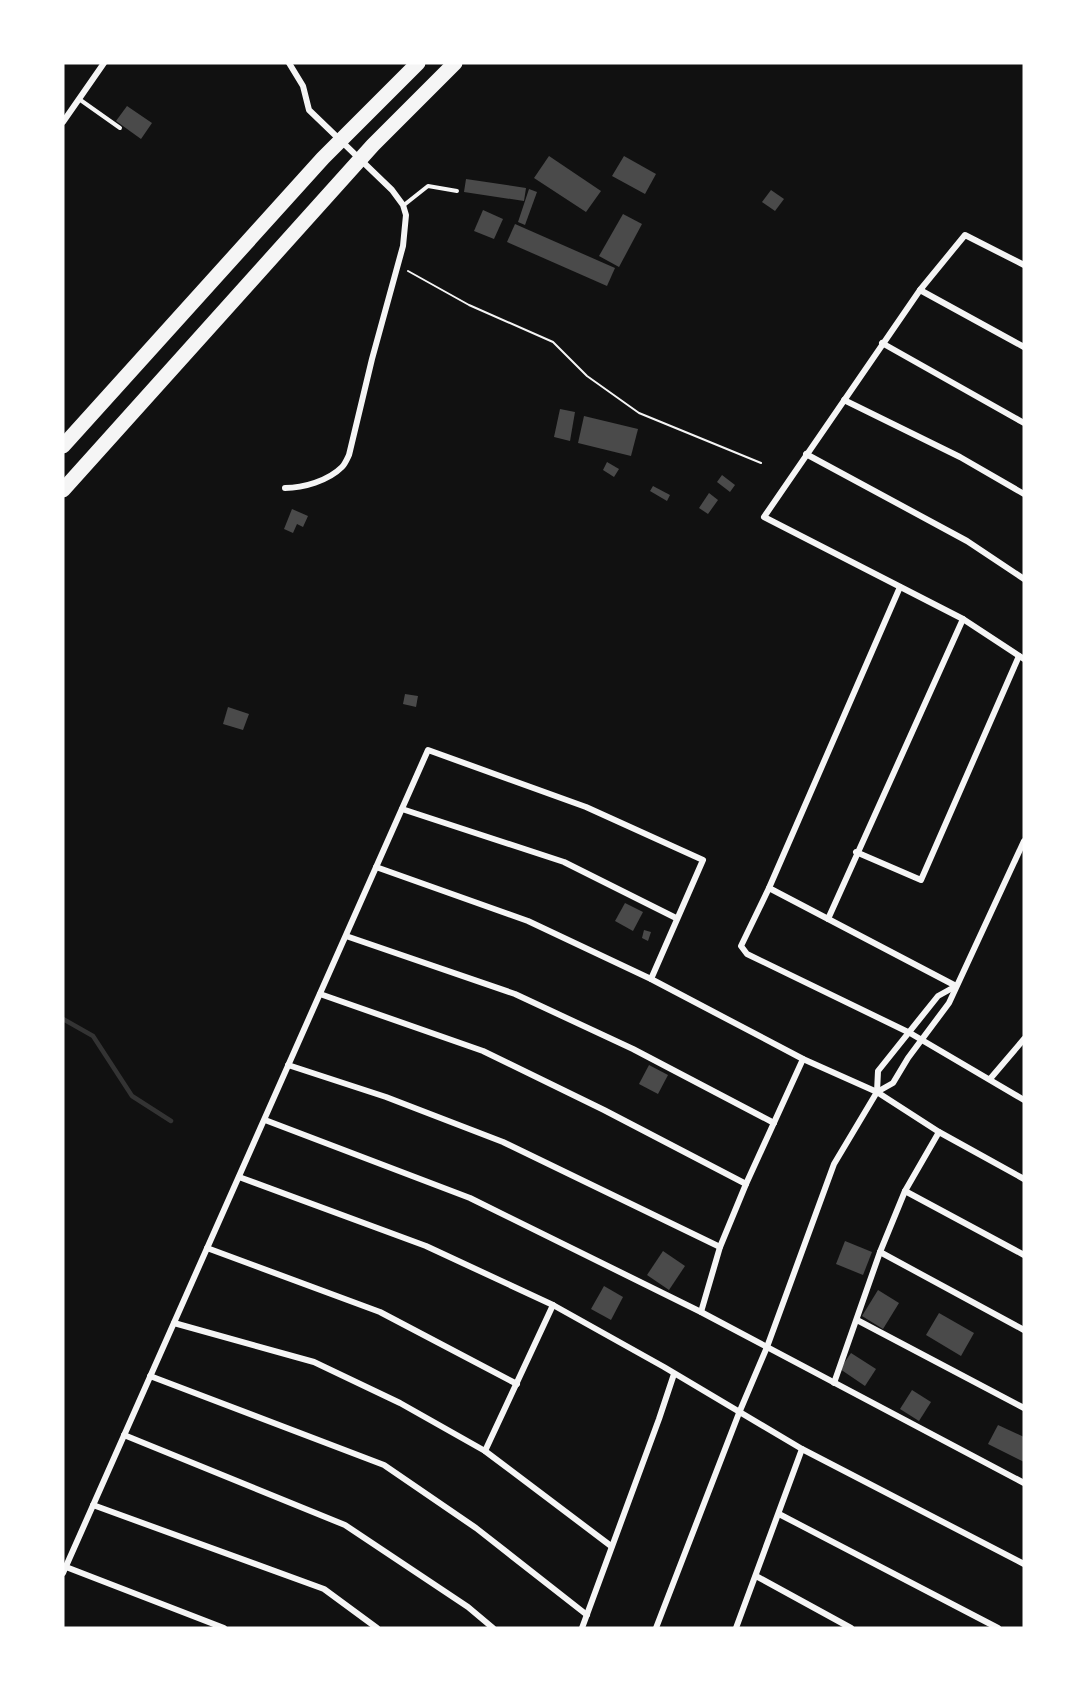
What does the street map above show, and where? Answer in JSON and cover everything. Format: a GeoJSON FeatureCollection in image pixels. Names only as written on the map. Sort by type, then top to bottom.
{"type":"FeatureCollection","features":[{"type":"Feature","properties":{"kind":"highway"},"geometry":{"type":"LineString","coordinates":[[63,446],[323,158],[418,63]]}},
{"type":"Feature","properties":{"kind":"highway"},"geometry":{"type":"LineString","coordinates":[[63,490],[373,146],[455,63]]}},
{"type":"Feature","properties":{"kind":"street"},"geometry":{"type":"LineString","coordinates":[[64,117],[104,63]]}},
{"type":"Feature","properties":{"kind":"street"},"geometry":{"type":"LineString","coordinates":[[285,488],[302,488],[331,474],[341,467],[349,455],[398,264],[406,221],[403,206],[392,190],[312,114],[306,104],[303,86],[289,63]]}},
{"type":"Feature","properties":{"kind":"street"},"geometry":{"type":"LineString","coordinates":[[856,852],[921,880],[1022,658],[963,619],[764,517],[882,343],[920,290],[965,235],[1024,265]]}},
{"type":"Feature","properties":{"kind":"street"},"geometry":{"type":"LineString","coordinates":[[920,290],[1024,346]]}},
{"type":"Feature","properties":{"kind":"street"},"geometry":{"type":"LineString","coordinates":[[882,343],[1024,423]]}},
{"type":"Feature","properties":{"kind":"street"},"geometry":{"type":"LineString","coordinates":[[844,400],[960,457],[1024,494]]}},
{"type":"Feature","properties":{"kind":"street"},"geometry":{"type":"LineString","coordinates":[[806,454],[967,541],[1024,579]]}},
{"type":"Feature","properties":{"kind":"street"},"geometry":{"type":"LineString","coordinates":[[900,587],[769,888],[741,946],[747,954],[910,1033],[1024,1100]]}},
{"type":"Feature","properties":{"kind":"street"},"geometry":{"type":"LineString","coordinates":[[828,918],[963,619]]}},
{"type":"Feature","properties":{"kind":"street"},"geometry":{"type":"LineString","coordinates":[[224,1628],[64,1570],[428,750],[586,807],[703,860],[651,979]]}},
{"type":"Feature","properties":{"kind":"street"},"geometry":{"type":"LineString","coordinates":[[402,809],[564,862],[676,918]]}},
{"type":"Feature","properties":{"kind":"street"},"geometry":{"type":"LineString","coordinates":[[877,1092],[893,1083],[949,1003],[1024,841]]}},
{"type":"Feature","properties":{"kind":"street"},"geometry":{"type":"LineString","coordinates":[[376,867],[528,921],[651,979],[804,1059],[877,1092],[939,1132],[1024,1179]]}},
{"type":"Feature","properties":{"kind":"street"},"geometry":{"type":"LineString","coordinates":[[769,888],[956,986]]}},
{"type":"Feature","properties":{"kind":"street"},"geometry":{"type":"LineString","coordinates":[[346,936],[515,994],[633,1049],[774,1123]]}},
{"type":"Feature","properties":{"kind":"street"},"geometry":{"type":"LineString","coordinates":[[656,1628],[767,1347],[834,1164],[877,1092],[878,1071],[938,996],[956,986]]}},
{"type":"Feature","properties":{"kind":"street"},"geometry":{"type":"LineString","coordinates":[[320,994],[483,1050],[746,1184]]}},
{"type":"Feature","properties":{"kind":"street"},"geometry":{"type":"LineString","coordinates":[[990,1079],[1024,1039]]}},
{"type":"Feature","properties":{"kind":"street"},"geometry":{"type":"LineString","coordinates":[[701,1312],[720,1247],[746,1184],[804,1059]]}},
{"type":"Feature","properties":{"kind":"street"},"geometry":{"type":"LineString","coordinates":[[288,1065],[386,1097],[502,1142],[720,1247]]}},
{"type":"Feature","properties":{"kind":"street"},"geometry":{"type":"LineString","coordinates":[[265,1120],[470,1198],[701,1312],[1024,1483]]}},
{"type":"Feature","properties":{"kind":"street"},"geometry":{"type":"LineString","coordinates":[[834,1383],[904,1191],[939,1132]]}},
{"type":"Feature","properties":{"kind":"street"},"geometry":{"type":"LineString","coordinates":[[239,1176],[426,1246],[553,1305],[802,1449],[1024,1564]]}},
{"type":"Feature","properties":{"kind":"street"},"geometry":{"type":"LineString","coordinates":[[904,1191],[1024,1255]]}},
{"type":"Feature","properties":{"kind":"street"},"geometry":{"type":"LineString","coordinates":[[207,1248],[380,1312],[517,1384]]}},
{"type":"Feature","properties":{"kind":"street"},"geometry":{"type":"LineString","coordinates":[[880,1252],[1024,1330]]}},
{"type":"Feature","properties":{"kind":"street"},"geometry":{"type":"LineString","coordinates":[[485,1451],[553,1305]]}},
{"type":"Feature","properties":{"kind":"street"},"geometry":{"type":"LineString","coordinates":[[857,1320],[1024,1408]]}},
{"type":"Feature","properties":{"kind":"street"},"geometry":{"type":"LineString","coordinates":[[174,1323],[314,1362],[400,1403],[485,1451],[611,1546]]}},
{"type":"Feature","properties":{"kind":"street"},"geometry":{"type":"LineString","coordinates":[[582,1628],[674,1374]]}},
{"type":"Feature","properties":{"kind":"street"},"geometry":{"type":"LineString","coordinates":[[150,1376],[384,1465],[476,1528],[587,1615]]}},
{"type":"Feature","properties":{"kind":"street"},"geometry":{"type":"LineString","coordinates":[[124,1435],[345,1525],[468,1607],[493,1628]]}},
{"type":"Feature","properties":{"kind":"street"},"geometry":{"type":"LineString","coordinates":[[736,1628],[802,1449]]}},
{"type":"Feature","properties":{"kind":"street"},"geometry":{"type":"LineString","coordinates":[[93,1505],[324,1589],[377,1628]]}},
{"type":"Feature","properties":{"kind":"street"},"geometry":{"type":"LineString","coordinates":[[779,1514],[998,1628]]}},
{"type":"Feature","properties":{"kind":"street"},"geometry":{"type":"LineString","coordinates":[[756,1576],[851,1628]]}},
{"type":"Feature","properties":{"kind":"lane"},"geometry":{"type":"LineString","coordinates":[[79,99],[120,128]]}},
{"type":"Feature","properties":{"kind":"lane"},"geometry":{"type":"LineString","coordinates":[[403,206],[428,186],[457,191]]}},
{"type":"Feature","properties":{"kind":"path"},"geometry":{"type":"LineString","coordinates":[[398,264],[413,275],[469,305],[554,342],[587,376],[639,413],[761,464]]}},
{"type":"Feature","properties":{"kind":"building"},"geometry":{"type":"Polygon","coordinates":[[[127,106],[152,123],[141,139],[116,121],[127,106]]]}},
{"type":"Feature","properties":{"kind":"building"},"geometry":{"type":"Polygon","coordinates":[[[549,156],[601,191],[586,212],[534,178],[549,156]]]}},
{"type":"Feature","properties":{"kind":"building"},"geometry":{"type":"Polygon","coordinates":[[[624,156],[656,174],[645,194],[612,176],[624,156]]]}},
{"type":"Feature","properties":{"kind":"building"},"geometry":{"type":"Polygon","coordinates":[[[466,179],[526,188],[524,201],[464,192],[466,179]]]}},
{"type":"Feature","properties":{"kind":"building"},"geometry":{"type":"Polygon","coordinates":[[[529,189],[537,192],[525,225],[518,222],[529,189]]]}},
{"type":"Feature","properties":{"kind":"building"},"geometry":{"type":"Polygon","coordinates":[[[771,190],[784,199],[775,211],[762,202],[771,190]]]}},
{"type":"Feature","properties":{"kind":"building"},"geometry":{"type":"Polygon","coordinates":[[[483,210],[503,219],[494,239],[474,231],[483,210]]]}},
{"type":"Feature","properties":{"kind":"building"},"geometry":{"type":"Polygon","coordinates":[[[623,214],[642,224],[619,267],[599,256],[623,214]]]}},
{"type":"Feature","properties":{"kind":"building"},"geometry":{"type":"Polygon","coordinates":[[[515,224],[615,268],[607,286],[507,242],[515,224]]]}},
{"type":"Feature","properties":{"kind":"building"},"geometry":{"type":"Polygon","coordinates":[[[560,409],[575,412],[570,441],[554,437],[560,409]]]}},
{"type":"Feature","properties":{"kind":"building"},"geometry":{"type":"Polygon","coordinates":[[[584,416],[638,429],[631,456],[578,443],[584,416]]]}},
{"type":"Feature","properties":{"kind":"building"},"geometry":{"type":"Polygon","coordinates":[[[607,462],[619,469],[614,477],[603,470],[607,462]]]}},
{"type":"Feature","properties":{"kind":"building"},"geometry":{"type":"Polygon","coordinates":[[[722,475],[735,485],[730,492],[717,482],[722,475]]]}},
{"type":"Feature","properties":{"kind":"building"},"geometry":{"type":"Polygon","coordinates":[[[653,486],[670,495],[667,501],[650,491],[653,486]]]}},
{"type":"Feature","properties":{"kind":"building"},"geometry":{"type":"Polygon","coordinates":[[[709,493],[718,500],[708,514],[699,508],[709,493]]]}},
{"type":"Feature","properties":{"kind":"building"},"geometry":{"type":"Polygon","coordinates":[[[292,509],[308,516],[303,527],[297,524],[293,533],[284,529],[292,509]]]}},
{"type":"Feature","properties":{"kind":"building"},"geometry":{"type":"Polygon","coordinates":[[[405,694],[418,696],[416,707],[403,704],[405,694]]]}},
{"type":"Feature","properties":{"kind":"building"},"geometry":{"type":"Polygon","coordinates":[[[228,707],[249,714],[243,730],[223,724],[228,707]]]}},
{"type":"Feature","properties":{"kind":"building"},"geometry":{"type":"Polygon","coordinates":[[[625,903],[643,912],[633,931],[615,921],[625,903]]]}},
{"type":"Feature","properties":{"kind":"building"},"geometry":{"type":"Polygon","coordinates":[[[644,930],[651,932],[648,941],[642,938],[644,930]]]}},
{"type":"Feature","properties":{"kind":"building"},"geometry":{"type":"Polygon","coordinates":[[[649,1065],[668,1075],[658,1094],[639,1084],[649,1065]]]}},
{"type":"Feature","properties":{"kind":"building"},"geometry":{"type":"Polygon","coordinates":[[[845,1241],[872,1252],[863,1275],[836,1264],[845,1241]]]}},
{"type":"Feature","properties":{"kind":"building"},"geometry":{"type":"Polygon","coordinates":[[[663,1251],[685,1266],[669,1290],[647,1275],[663,1251]]]}},
{"type":"Feature","properties":{"kind":"building"},"geometry":{"type":"Polygon","coordinates":[[[604,1286],[623,1297],[611,1320],[591,1309],[604,1286]]]}},
{"type":"Feature","properties":{"kind":"building"},"geometry":{"type":"Polygon","coordinates":[[[878,1290],[899,1303],[883,1329],[862,1316],[878,1290]]]}},
{"type":"Feature","properties":{"kind":"building"},"geometry":{"type":"Polygon","coordinates":[[[939,1313],[974,1333],[961,1356],[926,1335],[939,1313]]]}},
{"type":"Feature","properties":{"kind":"building"},"geometry":{"type":"Polygon","coordinates":[[[851,1353],[876,1369],[865,1386],[840,1369],[851,1353]]]}},
{"type":"Feature","properties":{"kind":"building"},"geometry":{"type":"Polygon","coordinates":[[[912,1390],[931,1402],[919,1421],[900,1409],[912,1390]]]}},
{"type":"Feature","properties":{"kind":"building"},"geometry":{"type":"Polygon","coordinates":[[[998,1425],[1024,1437],[1024,1462],[988,1444],[998,1425]]]}},
{"type":"Feature","properties":{"kind":"waterway"},"geometry":{"type":"LineString","coordinates":[[63,1019],[93,1036],[132,1096],[171,1121]]}}]}
